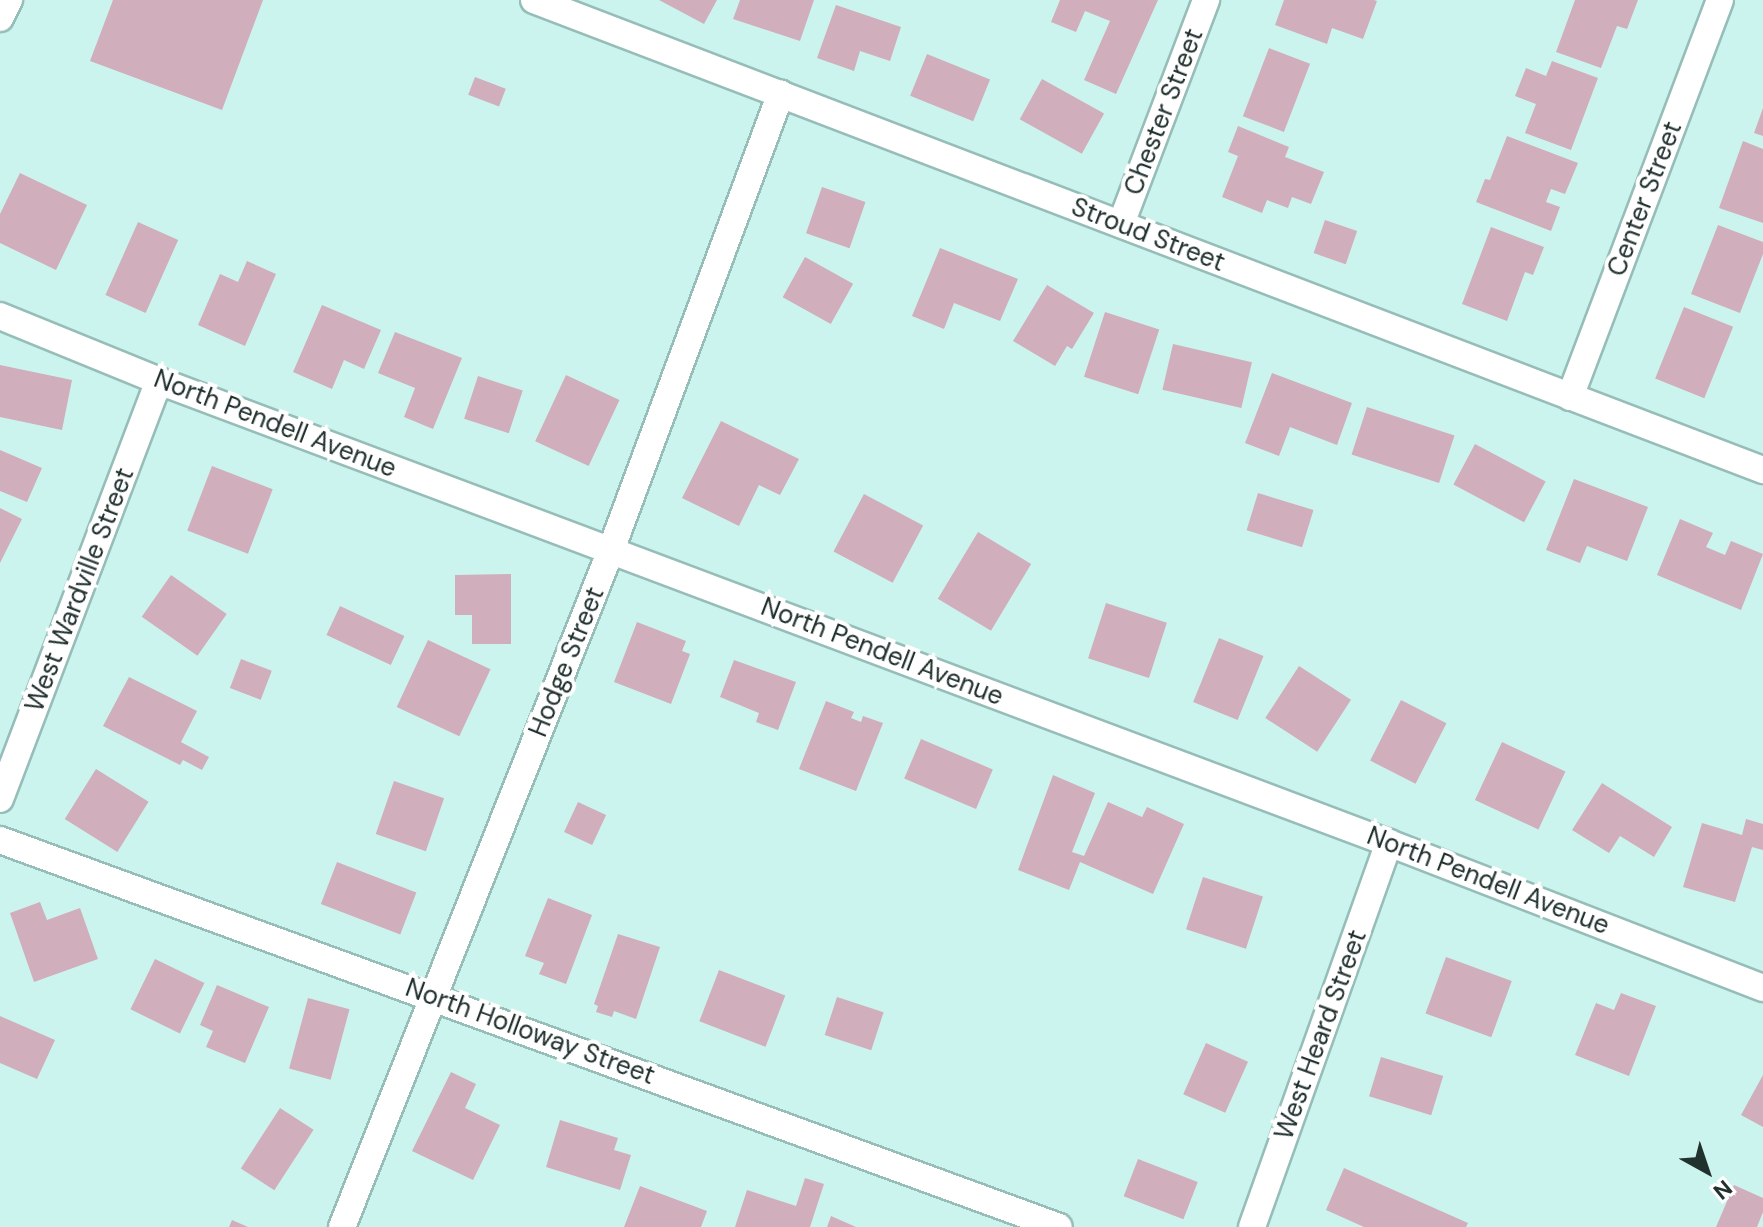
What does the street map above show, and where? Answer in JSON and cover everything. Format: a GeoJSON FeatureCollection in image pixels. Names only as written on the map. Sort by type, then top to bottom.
{"type":"FeatureCollection","features":[{"type":"Feature","properties":{"kind":"street"},"geometry":{"type":"LineString","coordinates":[[0,18],[9,0]]}},
{"type":"Feature","properties":{"kind":"street","name":"Stroud Street"},"geometry":{"type":"LineString","coordinates":[[534,0],[1763,470]]}},
{"type":"Feature","properties":{"kind":"street","name":"Chester Street"},"geometry":{"type":"LineString","coordinates":[[1121,224],[1206,0]]}},
{"type":"Feature","properties":{"kind":"street","name":"Center Street"},"geometry":{"type":"LineString","coordinates":[[1570,397],[1720,0]]}},
{"type":"Feature","properties":{"kind":"street","name":"Hodge Street"},"geometry":{"type":"LineString","coordinates":[[342,1227],[611,550],[781,94]]}},
{"type":"Feature","properties":{"kind":"street","name":"North Pendell Avenue"},"geometry":{"type":"LineString","coordinates":[[0,316],[159,381],[1389,843],[1763,988]]}},
{"type":"Feature","properties":{"kind":"street","name":"West Wardville Street"},"geometry":{"type":"LineString","coordinates":[[0,799],[159,381]]}},
{"type":"Feature","properties":{"kind":"street","name":"North Holloway Street"},"geometry":{"type":"LineString","coordinates":[[0,840],[1059,1227]]}},
{"type":"Feature","properties":{"kind":"street","name":"West Heard Street"},"geometry":{"type":"LineString","coordinates":[[1252,1227],[1389,843]]}},
{"type":"Feature","properties":{"kind":"building"},"geometry":{"type":"Polygon","coordinates":[[[113,0],[263,0],[222,110],[90,61],[113,0]]]}},
{"type":"Feature","properties":{"kind":"building"},"geometry":{"type":"Polygon","coordinates":[[[659,0],[717,0],[704,24],[659,0]]]}},
{"type":"Feature","properties":{"kind":"building"},"geometry":{"type":"Polygon","coordinates":[[[740,0],[814,0],[800,41],[733,19],[740,0]]]}},
{"type":"Feature","properties":{"kind":"building"},"geometry":{"type":"Polygon","coordinates":[[[1060,0],[1158,0],[1116,94],[1084,80],[1110,21],[1085,11],[1076,32],[1051,22],[1060,0]]]}},
{"type":"Feature","properties":{"kind":"building"},"geometry":{"type":"Polygon","coordinates":[[[1284,0],[1377,1],[1363,39],[1332,28],[1327,44],[1275,25],[1284,0]]]}},
{"type":"Feature","properties":{"kind":"building"},"geometry":{"type":"Polygon","coordinates":[[[1575,0],[1638,0],[1627,29],[1617,26],[1601,68],[1556,52],[1575,0]]]}},
{"type":"Feature","properties":{"kind":"building"},"geometry":{"type":"Polygon","coordinates":[[[836,5],[901,27],[890,61],[860,51],[854,71],[817,58],[836,5]]]}},
{"type":"Feature","properties":{"kind":"building"},"geometry":{"type":"Polygon","coordinates":[[[1269,48],[1310,64],[1284,132],[1243,116],[1269,48]]]}},
{"type":"Feature","properties":{"kind":"building"},"geometry":{"type":"Polygon","coordinates":[[[927,54],[990,79],[973,121],[910,96],[927,54]]]}},
{"type":"Feature","properties":{"kind":"building"},"geometry":{"type":"Polygon","coordinates":[[[1552,61],[1598,78],[1571,150],[1525,133],[1536,104],[1515,96],[1526,68],[1546,76],[1552,61]]]}},
{"type":"Feature","properties":{"kind":"building"},"geometry":{"type":"Polygon","coordinates":[[[475,77],[506,89],[499,107],[468,95],[475,77]]]}},
{"type":"Feature","properties":{"kind":"building"},"geometry":{"type":"Polygon","coordinates":[[[1042,79],[1104,113],[1082,154],[1020,119],[1042,79]]]}},
{"type":"Feature","properties":{"kind":"building"},"geometry":{"type":"Polygon","coordinates":[[[1763,108],[1763,136],[1754,133],[1763,108]]]}},
{"type":"Feature","properties":{"kind":"building"},"geometry":{"type":"Polygon","coordinates":[[[1238,126],[1289,147],[1285,157],[1324,172],[1311,204],[1292,197],[1288,208],[1267,200],[1262,213],[1222,197],[1238,156],[1228,152],[1238,126]]]}},
{"type":"Feature","properties":{"kind":"building"},"geometry":{"type":"Polygon","coordinates":[[[1507,136],[1578,163],[1565,194],[1551,189],[1546,202],[1560,207],[1551,231],[1476,202],[1485,179],[1490,180],[1507,136]]]}},
{"type":"Feature","properties":{"kind":"building"},"geometry":{"type":"Polygon","coordinates":[[[1743,141],[1763,149],[1763,223],[1719,208],[1743,141]]]}},
{"type":"Feature","properties":{"kind":"building"},"geometry":{"type":"Polygon","coordinates":[[[20,173],[87,205],[56,270],[0,243],[0,214],[20,173]]]}},
{"type":"Feature","properties":{"kind":"building"},"geometry":{"type":"Polygon","coordinates":[[[822,187],[865,202],[850,248],[806,233],[822,187]]]}},
{"type":"Feature","properties":{"kind":"building"},"geometry":{"type":"Polygon","coordinates":[[[1325,220],[1357,231],[1346,264],[1314,253],[1325,220]]]}},
{"type":"Feature","properties":{"kind":"building"},"geometry":{"type":"Polygon","coordinates":[[[138,222],[178,240],[146,313],[105,295],[138,222]]]}},
{"type":"Feature","properties":{"kind":"building"},"geometry":{"type":"Polygon","coordinates":[[[1718,225],[1763,242],[1763,254],[1740,313],[1691,294],[1718,225]]]}},
{"type":"Feature","properties":{"kind":"building"},"geometry":{"type":"Polygon","coordinates":[[[1491,227],[1544,247],[1533,275],[1525,272],[1507,321],[1462,304],[1491,227]]]}},
{"type":"Feature","properties":{"kind":"building"},"geometry":{"type":"Polygon","coordinates":[[[940,248],[1018,279],[1000,321],[954,303],[944,329],[912,316],[940,248]]]}},
{"type":"Feature","properties":{"kind":"building"},"geometry":{"type":"Polygon","coordinates":[[[805,257],[853,284],[831,324],[783,297],[805,257]]]}},
{"type":"Feature","properties":{"kind":"building"},"geometry":{"type":"Polygon","coordinates":[[[247,261],[276,274],[245,346],[198,325],[220,274],[238,282],[247,261]]]}},
{"type":"Feature","properties":{"kind":"building"},"geometry":{"type":"Polygon","coordinates":[[[1047,285],[1094,313],[1072,349],[1067,346],[1055,366],[1013,341],[1047,285]]]}},
{"type":"Feature","properties":{"kind":"building"},"geometry":{"type":"Polygon","coordinates":[[[322,305],[381,330],[364,369],[344,360],[332,389],[293,372],[322,305]]]}},
{"type":"Feature","properties":{"kind":"building"},"geometry":{"type":"Polygon","coordinates":[[[1684,307],[1733,327],[1704,398],[1655,378],[1684,307]]]}},
{"type":"Feature","properties":{"kind":"building"},"geometry":{"type":"Polygon","coordinates":[[[1105,312],[1159,330],[1138,394],[1084,377],[1105,312]]]}},
{"type":"Feature","properties":{"kind":"building"},"geometry":{"type":"Polygon","coordinates":[[[395,332],[462,358],[433,429],[404,417],[415,388],[378,373],[395,332]]]}},
{"type":"Feature","properties":{"kind":"building"},"geometry":{"type":"Polygon","coordinates":[[[1173,344],[1252,362],[1241,408],[1162,390],[1173,344]]]}},
{"type":"Feature","properties":{"kind":"building"},"geometry":{"type":"Polygon","coordinates":[[[0,365],[72,380],[62,430],[0,417],[0,365]]]}},
{"type":"Feature","properties":{"kind":"building"},"geometry":{"type":"Polygon","coordinates":[[[1272,373],[1352,403],[1337,445],[1290,427],[1279,456],[1245,443],[1272,373]]]}},
{"type":"Feature","properties":{"kind":"building"},"geometry":{"type":"Polygon","coordinates":[[[566,375],[619,400],[589,466],[535,441],[566,375]]]}},
{"type":"Feature","properties":{"kind":"building"},"geometry":{"type":"Polygon","coordinates":[[[478,376],[523,391],[509,433],[464,419],[478,376]]]}},
{"type":"Feature","properties":{"kind":"building"},"geometry":{"type":"Polygon","coordinates":[[[1367,407],[1454,435],[1439,483],[1352,455],[1367,407]]]}},
{"type":"Feature","properties":{"kind":"building"},"geometry":{"type":"Polygon","coordinates":[[[721,421],[799,459],[780,495],[759,485],[739,526],[682,498],[721,421]]]}},
{"type":"Feature","properties":{"kind":"building"},"geometry":{"type":"Polygon","coordinates":[[[1475,444],[1546,482],[1524,522],[1453,485],[1475,444]]]}},
{"type":"Feature","properties":{"kind":"building"},"geometry":{"type":"Polygon","coordinates":[[[0,450],[42,468],[27,502],[0,491],[0,450]]]}},
{"type":"Feature","properties":{"kind":"building"},"geometry":{"type":"Polygon","coordinates":[[[212,466],[273,489],[248,554],[187,530],[212,466]]]}},
{"type":"Feature","properties":{"kind":"building"},"geometry":{"type":"Polygon","coordinates":[[[1574,479],[1648,507],[1627,561],[1587,546],[1580,563],[1546,550],[1574,479]]]}},
{"type":"Feature","properties":{"kind":"building"},"geometry":{"type":"Polygon","coordinates":[[[1258,493],[1313,510],[1302,547],[1247,530],[1258,493]]]}},
{"type":"Feature","properties":{"kind":"building"},"geometry":{"type":"Polygon","coordinates":[[[864,494],[923,525],[893,583],[833,551],[864,494]]]}},
{"type":"Feature","properties":{"kind":"building"},"geometry":{"type":"Polygon","coordinates":[[[0,508],[22,519],[0,563],[0,508]]]}},
{"type":"Feature","properties":{"kind":"building"},"geometry":{"type":"Polygon","coordinates":[[[1680,519],[1713,533],[1706,547],[1725,555],[1731,541],[1763,554],[1741,610],[1657,575],[1680,519]]]}},
{"type":"Feature","properties":{"kind":"building"},"geometry":{"type":"Polygon","coordinates":[[[978,532],[1031,564],[991,631],[938,599],[978,532]]]}},
{"type":"Feature","properties":{"kind":"building"},"geometry":{"type":"Polygon","coordinates":[[[511,574],[511,644],[472,644],[472,615],[455,615],[455,575],[511,574]]]}},
{"type":"Feature","properties":{"kind":"building"},"geometry":{"type":"Polygon","coordinates":[[[171,575],[227,614],[197,656],[142,617],[171,575]]]}},
{"type":"Feature","properties":{"kind":"building"},"geometry":{"type":"Polygon","coordinates":[[[1106,603],[1167,623],[1149,678],[1088,658],[1106,603]]]}},
{"type":"Feature","properties":{"kind":"building"},"geometry":{"type":"Polygon","coordinates":[[[340,606],[404,636],[391,665],[326,635],[340,606]]]}},
{"type":"Feature","properties":{"kind":"building"},"geometry":{"type":"Polygon","coordinates":[[[637,622],[686,641],[682,651],[690,654],[671,704],[614,682],[637,622]]]}},
{"type":"Feature","properties":{"kind":"building"},"geometry":{"type":"Polygon","coordinates":[[[1219,638],[1264,656],[1238,720],[1193,702],[1219,638]]]}},
{"type":"Feature","properties":{"kind":"building"},"geometry":{"type":"Polygon","coordinates":[[[428,640],[491,669],[459,736],[397,707],[428,640]]]}},
{"type":"Feature","properties":{"kind":"building"},"geometry":{"type":"Polygon","coordinates":[[[241,659],[272,671],[261,700],[230,688],[241,659]]]}},
{"type":"Feature","properties":{"kind":"building"},"geometry":{"type":"Polygon","coordinates":[[[734,660],[796,682],[778,730],[756,722],[759,713],[720,697],[734,660]]]}},
{"type":"Feature","properties":{"kind":"building"},"geometry":{"type":"Polygon","coordinates":[[[1299,666],[1351,700],[1317,752],[1265,718],[1299,666]]]}},
{"type":"Feature","properties":{"kind":"building"},"geometry":{"type":"Polygon","coordinates":[[[129,677],[197,711],[181,742],[209,757],[202,770],[183,760],[180,765],[103,726],[129,677]]]}},
{"type":"Feature","properties":{"kind":"building"},"geometry":{"type":"Polygon","coordinates":[[[1401,700],[1446,723],[1416,784],[1370,761],[1401,700]]]}},
{"type":"Feature","properties":{"kind":"building"},"geometry":{"type":"Polygon","coordinates":[[[826,701],[854,712],[851,718],[861,722],[863,716],[883,723],[856,791],[799,769],[826,701]]]}},
{"type":"Feature","properties":{"kind":"building"},"geometry":{"type":"Polygon","coordinates":[[[921,739],[993,769],[976,809],[904,779],[921,739]]]}},
{"type":"Feature","properties":{"kind":"building"},"geometry":{"type":"Polygon","coordinates":[[[1502,742],[1565,772],[1538,830],[1475,800],[1502,742]]]}},
{"type":"Feature","properties":{"kind":"building"},"geometry":{"type":"Polygon","coordinates":[[[96,769],[149,802],[117,852],[65,819],[96,769]]]}},
{"type":"Feature","properties":{"kind":"building"},"geometry":{"type":"Polygon","coordinates":[[[1053,775],[1095,793],[1072,852],[1084,856],[1108,802],[1142,817],[1147,807],[1184,824],[1153,894],[1080,862],[1069,890],[1018,870],[1053,775]]]}},
{"type":"Feature","properties":{"kind":"building"},"geometry":{"type":"Polygon","coordinates":[[[394,781],[444,798],[426,851],[376,834],[394,781]]]}},
{"type":"Feature","properties":{"kind":"building"},"geometry":{"type":"Polygon","coordinates":[[[1602,783],[1672,827],[1654,857],[1620,836],[1609,853],[1572,830],[1602,783]]]}},
{"type":"Feature","properties":{"kind":"building"},"geometry":{"type":"Polygon","coordinates":[[[578,802],[606,815],[592,845],[564,832],[578,802]]]}},
{"type":"Feature","properties":{"kind":"building"},"geometry":{"type":"Polygon","coordinates":[[[1746,819],[1763,824],[1763,850],[1752,847],[1735,902],[1683,887],[1702,823],[1742,835],[1746,819]]]}},
{"type":"Feature","properties":{"kind":"building"},"geometry":{"type":"Polygon","coordinates":[[[337,862],[416,892],[400,934],[321,904],[337,862]]]}},
{"type":"Feature","properties":{"kind":"building"},"geometry":{"type":"Polygon","coordinates":[[[1203,877],[1263,896],[1246,949],[1186,929],[1203,877]]]}},
{"type":"Feature","properties":{"kind":"building"},"geometry":{"type":"Polygon","coordinates":[[[548,898],[592,915],[566,984],[539,974],[544,963],[525,956],[548,898]]]}},
{"type":"Feature","properties":{"kind":"building"},"geometry":{"type":"Polygon","coordinates":[[[40,902],[47,920],[80,908],[98,959],[34,982],[10,913],[40,902]]]}},
{"type":"Feature","properties":{"kind":"building"},"geometry":{"type":"Polygon","coordinates":[[[618,934],[660,947],[636,1019],[614,1011],[612,1017],[596,1012],[598,1006],[594,1004],[618,934]]]}},
{"type":"Feature","properties":{"kind":"building"},"geometry":{"type":"Polygon","coordinates":[[[1446,957],[1512,981],[1491,1037],[1425,1013],[1446,957]]]}},
{"type":"Feature","properties":{"kind":"building"},"geometry":{"type":"Polygon","coordinates":[[[155,959],[204,983],[180,1033],[130,1009],[155,959]]]}},
{"type":"Feature","properties":{"kind":"building"},"geometry":{"type":"Polygon","coordinates":[[[719,970],[785,995],[766,1047],[699,1021],[719,970]]]}},
{"type":"Feature","properties":{"kind":"building"},"geometry":{"type":"Polygon","coordinates":[[[217,985],[269,1007],[245,1063],[206,1047],[213,1031],[200,1025],[217,985]]]}},
{"type":"Feature","properties":{"kind":"building"},"geometry":{"type":"Polygon","coordinates":[[[1621,993],[1656,1006],[1629,1076],[1575,1055],[1596,1003],[1614,1010],[1621,993]]]}},
{"type":"Feature","properties":{"kind":"building"},"geometry":{"type":"Polygon","coordinates":[[[837,997],[884,1012],[871,1050],[825,1035],[837,997]]]}},
{"type":"Feature","properties":{"kind":"building"},"geometry":{"type":"Polygon","coordinates":[[[308,998],[350,1009],[331,1080],[289,1069],[308,998]]]}},
{"type":"Feature","properties":{"kind":"building"},"geometry":{"type":"Polygon","coordinates":[[[0,1016],[55,1040],[37,1079],[0,1063],[0,1016]]]}},
{"type":"Feature","properties":{"kind":"building"},"geometry":{"type":"Polygon","coordinates":[[[1206,1043],[1248,1062],[1225,1113],[1183,1094],[1206,1043]]]}},
{"type":"Feature","properties":{"kind":"building"},"geometry":{"type":"Polygon","coordinates":[[[1381,1057],[1443,1076],[1431,1115],[1369,1096],[1381,1057]]]}},
{"type":"Feature","properties":{"kind":"building"},"geometry":{"type":"Polygon","coordinates":[[[451,1072],[476,1084],[465,1108],[500,1125],[473,1180],[412,1151],[451,1072]]]}},
{"type":"Feature","properties":{"kind":"building"},"geometry":{"type":"Polygon","coordinates":[[[1763,1075],[1763,1127],[1741,1115],[1763,1075]]]}},
{"type":"Feature","properties":{"kind":"building"},"geometry":{"type":"Polygon","coordinates":[[[280,1108],[314,1130],[274,1190],[241,1168],[280,1108]]]}},
{"type":"Feature","properties":{"kind":"building"},"geometry":{"type":"Polygon","coordinates":[[[560,1120],[618,1138],[614,1150],[631,1155],[620,1190],[546,1167],[560,1120]]]}},
{"type":"Feature","properties":{"kind":"building"},"geometry":{"type":"Polygon","coordinates":[[[1138,1159],[1198,1182],[1183,1219],[1124,1196],[1138,1159]]]}},
{"type":"Feature","properties":{"kind":"building"},"geometry":{"type":"Polygon","coordinates":[[[1344,1168],[1468,1223],[1466,1227],[1364,1227],[1326,1210],[1344,1168]]]}},
{"type":"Feature","properties":{"kind":"building"},"geometry":{"type":"Polygon","coordinates":[[[805,1178],[824,1184],[810,1227],[735,1227],[747,1190],[796,1206],[805,1178]]]}},
{"type":"Feature","properties":{"kind":"building"},"geometry":{"type":"Polygon","coordinates":[[[1734,1185],[1763,1198],[1763,1212],[1757,1227],[1716,1227],[1734,1185]]]}},
{"type":"Feature","properties":{"kind":"building"},"geometry":{"type":"Polygon","coordinates":[[[640,1186],[707,1211],[701,1227],[624,1227],[640,1186]]]}},
{"type":"Feature","properties":{"kind":"building"},"geometry":{"type":"Polygon","coordinates":[[[831,1216],[856,1227],[827,1227],[831,1216]]]}},
{"type":"Feature","properties":{"kind":"building"},"geometry":{"type":"Polygon","coordinates":[[[232,1220],[248,1227],[229,1227],[232,1220]]]}}]}
